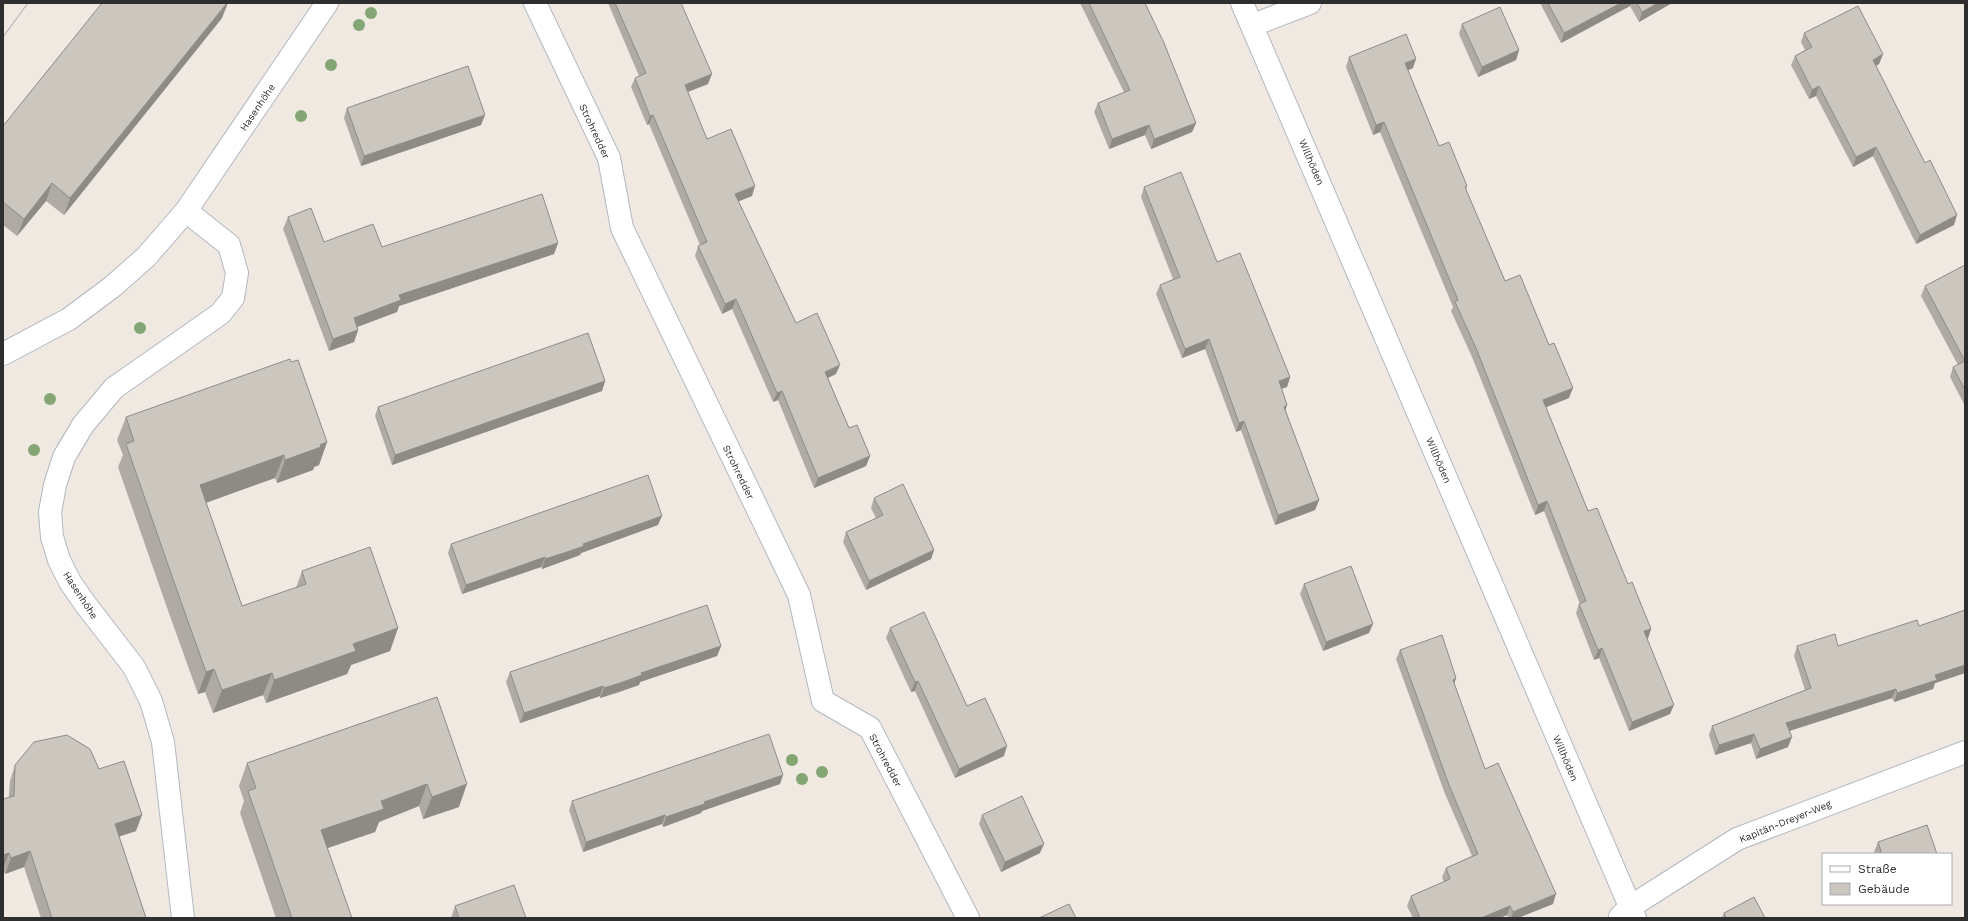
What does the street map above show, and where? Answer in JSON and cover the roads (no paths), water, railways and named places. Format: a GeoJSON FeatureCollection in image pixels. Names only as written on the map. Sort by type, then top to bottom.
{"type":"FeatureCollection","features":[{"type":"Feature","properties":{"kind":"street","name":"Hasenhöhe"},"geometry":{"type":"LineString","coordinates":[[3,354],[69,319],[112,287],[146,257],[186,211],[327,3]]}},
{"type":"Feature","properties":{"kind":"street","name":"Strohredder"},"geometry":{"type":"LineString","coordinates":[[535,3],[609,158],[622,228],[799,595],[823,701],[870,728],[968,918]]}},
{"type":"Feature","properties":{"kind":"street","name":"Willhöden"},"geometry":{"type":"LineString","coordinates":[[1242,3],[1253,25],[1628,914]]}},
{"type":"Feature","properties":{"kind":"street"},"geometry":{"type":"LineString","coordinates":[[1253,25],[1310,3]]}},
{"type":"Feature","properties":{"kind":"street","name":"Hasenhöhe"},"geometry":{"type":"LineString","coordinates":[[183,918],[163,742],[151,701],[134,667],[86,606],[70,582],[59,560],[52,537],[50,512],[55,485],[64,457],[83,425],[114,388],[220,314],[233,298],[237,273],[229,245],[186,211]]}},
{"type":"Feature","properties":{"kind":"street","name":"Kapitän-Dreyer-Weg"},"geometry":{"type":"LineString","coordinates":[[1628,914],[1737,839],[1965,752]]}},
{"type":"Feature","properties":{"kind":"tram line"},"geometry":{"type":"LineString","coordinates":[[3,37],[28,3]]}}]}
